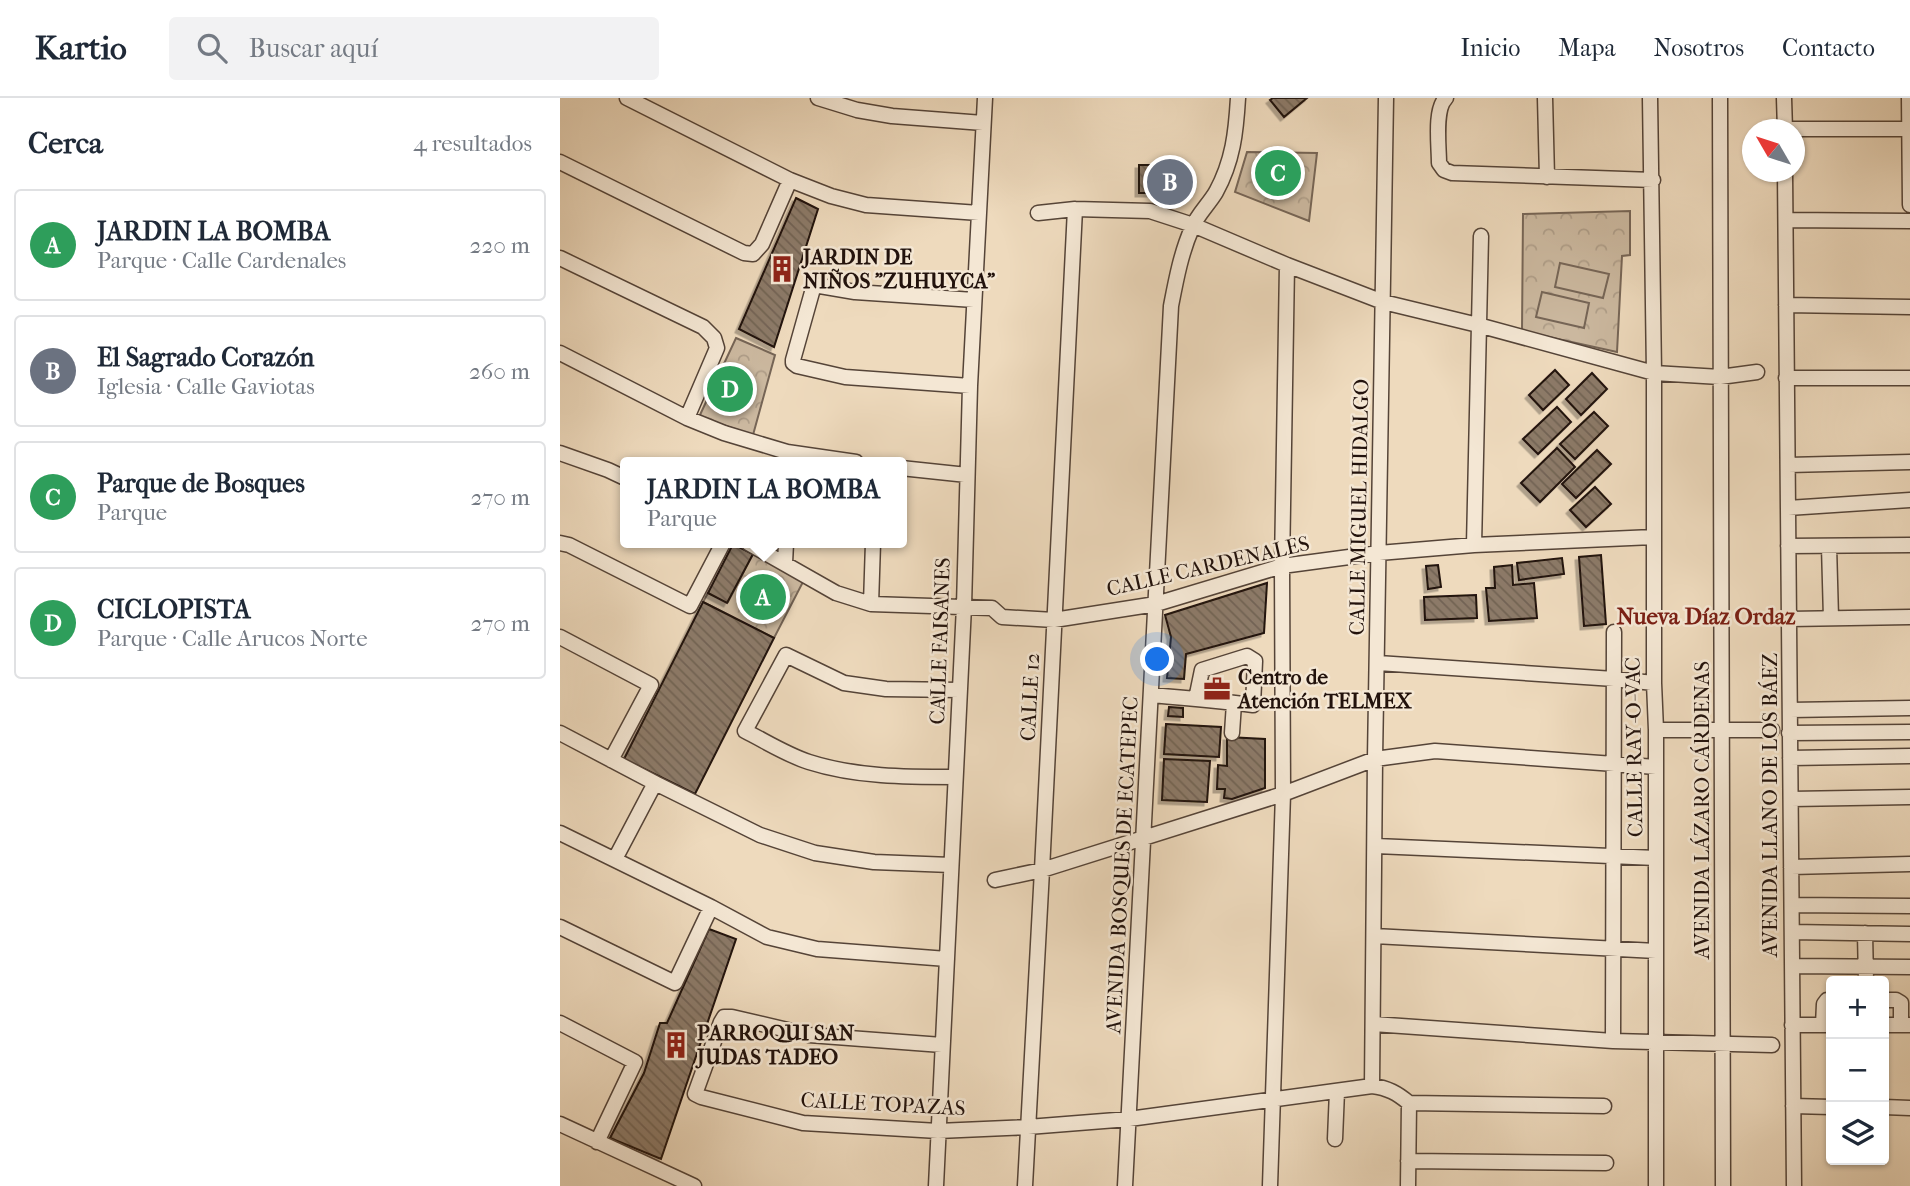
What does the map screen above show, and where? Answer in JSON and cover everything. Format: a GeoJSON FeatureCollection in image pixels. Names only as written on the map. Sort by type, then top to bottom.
{"type":"FeatureCollection","features":[{"type":"Feature","properties":{"kind":"street"},"geometry":{"type":"LineString","coordinates":[[627,98],[790,180],[831,197],[866,205],[979,213]]}},
{"type":"Feature","properties":{"kind":"street"},"geometry":{"type":"LineString","coordinates":[[818,98],[857,110],[892,116],[984,123]]}},
{"type":"Feature","properties":{"kind":"street","name":"CALLE FAISANES"},"geometry":{"type":"LineString","coordinates":[[936,1186],[985,98]]}},
{"type":"Feature","properties":{"kind":"street","name":"AVENIDA BOSQUES DE ECATEPEC"},"geometry":{"type":"LineString","coordinates":[[1125,1186],[1171,306],[1177,274],[1193,225],[1215,193],[1227,169],[1236,135],[1238,98]]}},
{"type":"Feature","properties":{"kind":"street","name":"CALLE MIGUEL HIDALGO"},"geometry":{"type":"LineString","coordinates":[[1372,1086],[1386,98]]}},
{"type":"Feature","properties":{"kind":"street"},"geometry":{"type":"LineString","coordinates":[[1446,98],[1441,102],[1439,111],[1439,163],[1444,170],[1452,173],[1653,180]]}},
{"type":"Feature","properties":{"kind":"street"},"geometry":{"type":"LineString","coordinates":[[1545,98],[1547,177]]}},
{"type":"Feature","properties":{"kind":"street","name":"CALLE RAY-O-VAC"},"geometry":{"type":"LineString","coordinates":[[1650,98],[1653,180],[1656,1186]]}},
{"type":"Feature","properties":{"kind":"street","name":"AVENIDA LÁZARO CÁRDENAS"},"geometry":{"type":"LineString","coordinates":[[1720,98],[1723,1186]]}},
{"type":"Feature","properties":{"kind":"street"},"geometry":{"type":"LineString","coordinates":[[1784,98],[1785,119]]}},
{"type":"Feature","properties":{"kind":"street"},"geometry":{"type":"LineString","coordinates":[[1909,98],[1910,205]]}},
{"type":"Feature","properties":{"kind":"street"},"geometry":{"type":"LineString","coordinates":[[1805,129],[1909,129]]}},
{"type":"Feature","properties":{"kind":"street"},"geometry":{"type":"LineString","coordinates":[[560,162],[744,253],[753,254],[762,244],[790,180]]}},
{"type":"Feature","properties":{"kind":"street","name":"AVENIDA LLANO DE LOS BÁEZ"},"geometry":{"type":"LineString","coordinates":[[1785,182],[1794,1186]]}},
{"type":"Feature","properties":{"kind":"street"},"geometry":{"type":"LineString","coordinates":[[1038,214],[1075,209],[1150,211],[1193,225],[1382,302],[1654,373],[1720,377],[1757,372]]}},
{"type":"Feature","properties":{"kind":"street","name":"CALLE 12"},"geometry":{"type":"LineString","coordinates":[[1025,1186],[1075,209]]}},
{"type":"Feature","properties":{"kind":"street"},"geometry":{"type":"LineString","coordinates":[[1786,220],[1910,221]]}},
{"type":"Feature","properties":{"kind":"street"},"geometry":{"type":"LineString","coordinates":[[1474,545],[1481,236]]}},
{"type":"Feature","properties":{"kind":"street"},"geometry":{"type":"LineString","coordinates":[[560,257],[703,327],[714,338],[717,348],[687,418]]}},
{"type":"Feature","properties":{"kind":"street"},"geometry":{"type":"LineString","coordinates":[[1270,1186],[1283,794],[1282,566],[1287,265]]}},
{"type":"Feature","properties":{"kind":"street"},"geometry":{"type":"LineString","coordinates":[[970,386],[845,377],[797,366],[793,360],[814,285],[855,292],[974,300]]}},
{"type":"Feature","properties":{"kind":"street"},"geometry":{"type":"LineString","coordinates":[[1786,305],[1910,307]]}},
{"type":"Feature","properties":{"kind":"street"},"geometry":{"type":"LineString","coordinates":[[560,353],[687,418],[787,457]]}},
{"type":"Feature","properties":{"kind":"street"},"geometry":{"type":"LineString","coordinates":[[1786,378],[1910,378]]}},
{"type":"Feature","properties":{"kind":"street"},"geometry":{"type":"LineString","coordinates":[[560,453],[620,476]]}},
{"type":"Feature","properties":{"kind":"street"},"geometry":{"type":"LineString","coordinates":[[1788,465],[1910,462]]}},
{"type":"Feature","properties":{"kind":"street"},"geometry":{"type":"LineString","coordinates":[[907,469],[967,475]]}},
{"type":"Feature","properties":{"kind":"street"},"geometry":{"type":"LineString","coordinates":[[1788,508],[1910,500]]}},
{"type":"Feature","properties":{"kind":"street","name":"CALLE CARDENALES"},"geometry":{"type":"LineString","coordinates":[[757,548],[836,593],[871,604],[964,606],[1054,620],[1156,604],[1282,566],[1380,553],[1474,545],[1653,537]]}},
{"type":"Feature","properties":{"kind":"street"},"geometry":{"type":"LineString","coordinates":[[560,543],[569,545],[690,606],[720,548]]}},
{"type":"Feature","properties":{"kind":"street"},"geometry":{"type":"LineString","coordinates":[[1788,546],[1910,545]]}},
{"type":"Feature","properties":{"kind":"street"},"geometry":{"type":"LineString","coordinates":[[1829,546],[1831,618]]}},
{"type":"Feature","properties":{"kind":"street"},"geometry":{"type":"LineString","coordinates":[[785,563],[786,548]]}},
{"type":"Feature","properties":{"kind":"street"},"geometry":{"type":"LineString","coordinates":[[871,604],[873,548]]}},
{"type":"Feature","properties":{"kind":"street"},"geometry":{"type":"LineString","coordinates":[[1789,619],[1910,617]]}},
{"type":"Feature","properties":{"kind":"street"},"geometry":{"type":"LineString","coordinates":[[1613,1041],[1614,632]]}},
{"type":"Feature","properties":{"kind":"street"},"geometry":{"type":"LineString","coordinates":[[560,637],[651,685],[611,760]]}},
{"type":"Feature","properties":{"kind":"street"},"geometry":{"type":"LineString","coordinates":[[956,776],[860,774],[807,762],[745,731],[786,655],[844,683],[886,688],[960,690]]}},
{"type":"Feature","properties":{"kind":"street"},"geometry":{"type":"LineString","coordinates":[[1152,695],[1253,705],[1255,661],[1247,656],[1202,670],[1196,699]]}},
{"type":"Feature","properties":{"kind":"street"},"geometry":{"type":"LineString","coordinates":[[1378,663],[1654,683]]}},
{"type":"Feature","properties":{"kind":"street"},"geometry":{"type":"LineString","coordinates":[[1232,733],[1234,703]]}},
{"type":"Feature","properties":{"kind":"street"},"geometry":{"type":"LineString","coordinates":[[1790,710],[1910,708]]}},
{"type":"Feature","properties":{"kind":"street"},"geometry":{"type":"LineString","coordinates":[[1656,730],[1772,730]]}},
{"type":"Feature","properties":{"kind":"street"},"geometry":{"type":"LineString","coordinates":[[1789,733],[1910,732]]}},
{"type":"Feature","properties":{"kind":"street"},"geometry":{"type":"LineString","coordinates":[[560,733],[760,835],[814,853],[874,862],[951,864]]}},
{"type":"Feature","properties":{"kind":"street"},"geometry":{"type":"LineString","coordinates":[[995,880],[1042,870],[1144,838],[1283,794],[1375,760],[1434,751],[1656,766]]}},
{"type":"Feature","properties":{"kind":"street"},"geometry":{"type":"LineString","coordinates":[[1790,758],[1910,756]]}},
{"type":"Feature","properties":{"kind":"street"},"geometry":{"type":"LineString","coordinates":[[615,859],[654,783]]}},
{"type":"Feature","properties":{"kind":"street"},"geometry":{"type":"LineString","coordinates":[[1791,799],[1910,797]]}},
{"type":"Feature","properties":{"kind":"street"},"geometry":{"type":"LineString","coordinates":[[560,832],[767,937],[817,949],[947,959]]}},
{"type":"Feature","properties":{"kind":"street"},"geometry":{"type":"LineString","coordinates":[[1376,846],[1656,858]]}},
{"type":"Feature","properties":{"kind":"street"},"geometry":{"type":"LineString","coordinates":[[1791,867],[1910,864]]}},
{"type":"Feature","properties":{"kind":"street"},"geometry":{"type":"LineString","coordinates":[[1791,905],[1910,906]]}},
{"type":"Feature","properties":{"kind":"street"},"geometry":{"type":"LineString","coordinates":[[560,927],[675,983],[711,907]]}},
{"type":"Feature","properties":{"kind":"street"},"geometry":{"type":"LineString","coordinates":[[1792,932],[1910,934]]}},
{"type":"Feature","properties":{"kind":"street"},"geometry":{"type":"LineString","coordinates":[[1866,933],[1866,974]]}},
{"type":"Feature","properties":{"kind":"street"},"geometry":{"type":"LineString","coordinates":[[1374,936],[1656,951]]}},
{"type":"Feature","properties":{"kind":"street"},"geometry":{"type":"LineString","coordinates":[[1792,966],[1866,974],[1910,967]]}},
{"type":"Feature","properties":{"kind":"street"},"geometry":{"type":"LineString","coordinates":[[1826,1001],[1826,1018]]}},
{"type":"Feature","properties":{"kind":"street"},"geometry":{"type":"LineString","coordinates":[[1906,1003],[1906,1025]]}},
{"type":"Feature","properties":{"kind":"street","name":"CALLE TOPAZAS"},"geometry":{"type":"LineString","coordinates":[[942,1045],[809,1035],[724,1017],[695,1094],[803,1123],[938,1131],[1129,1119],[1372,1086]]}},
{"type":"Feature","properties":{"kind":"street"},"geometry":{"type":"LineString","coordinates":[[560,1023],[635,1062],[597,1142]]}},
{"type":"Feature","properties":{"kind":"street"},"geometry":{"type":"LineString","coordinates":[[1373,1024],[1613,1041],[1772,1045]]}},
{"type":"Feature","properties":{"kind":"street"},"geometry":{"type":"LineString","coordinates":[[1792,1025],[1826,1025]]}},
{"type":"Feature","properties":{"kind":"street"},"geometry":{"type":"LineString","coordinates":[[1372,1086],[1396,1093],[1409,1103],[1604,1106]]}},
{"type":"Feature","properties":{"kind":"street"},"geometry":{"type":"LineString","coordinates":[[1335,1139],[1337,1091]]}},
{"type":"Feature","properties":{"kind":"street"},"geometry":{"type":"LineString","coordinates":[[1408,1186],[1409,1103]]}},
{"type":"Feature","properties":{"kind":"street"},"geometry":{"type":"LineString","coordinates":[[1793,1106],[1826,1107]]}},
{"type":"Feature","properties":{"kind":"street"},"geometry":{"type":"LineString","coordinates":[[1889,1107],[1910,1108]]}},
{"type":"Feature","properties":{"kind":"street"},"geometry":{"type":"LineString","coordinates":[[560,1124],[694,1186]]}},
{"type":"Feature","properties":{"kind":"street"},"geometry":{"type":"LineString","coordinates":[[1408,1161],[1606,1163]]}},
{"type":"Feature","properties":{"kind":"green space"},"geometry":{"type":"Polygon","coordinates":[[[1247,152],[1317,153],[1309,221],[1235,192],[1247,152]]]}},
{"type":"Feature","properties":{"kind":"green space"},"geometry":{"type":"Polygon","coordinates":[[[1630,211],[1630,255],[1622,256],[1617,352],[1522,331],[1523,214],[1630,211]]]}},
{"type":"Feature","properties":{"kind":"green space"},"geometry":{"type":"Polygon","coordinates":[[[1560,263],[1609,274],[1603,298],[1555,287],[1560,263]]]}},
{"type":"Feature","properties":{"kind":"green space"},"geometry":{"type":"Polygon","coordinates":[[[1542,292],[1589,303],[1584,328],[1536,317],[1542,292]]]}},
{"type":"Feature","properties":{"kind":"green space"},"geometry":{"type":"Polygon","coordinates":[[[736,338],[775,355],[753,435],[699,417],[736,338]]]}},
{"type":"Feature","properties":{"kind":"green space"},"geometry":{"type":"Polygon","coordinates":[[[753,554],[804,580],[774,638],[703,602],[708,593],[728,602],[753,554]]]}},
{"type":"Feature","properties":{"kind":"building"},"geometry":{"type":"Polygon","coordinates":[[[1307,98],[1284,117],[1270,100],[1307,98]]]}},
{"type":"Feature","properties":{"kind":"building"},"geometry":{"type":"Polygon","coordinates":[[[1139,165],[1188,165],[1188,193],[1139,193],[1139,165]]]}},
{"type":"Feature","properties":{"kind":"building","name":"JARDIN DE NIÑOS \"ZUHUYCA\""},"geometry":{"type":"Polygon","coordinates":[[[796,198],[818,209],[774,347],[739,329],[796,198]]]}},
{"type":"Feature","properties":{"kind":"building"},"geometry":{"type":"Polygon","coordinates":[[[1555,370],[1569,385],[1543,410],[1529,395],[1555,370]]]}},
{"type":"Feature","properties":{"kind":"building"},"geometry":{"type":"Polygon","coordinates":[[[1592,373],[1607,389],[1581,415],[1566,399],[1592,373]]]}},
{"type":"Feature","properties":{"kind":"building"},"geometry":{"type":"Polygon","coordinates":[[[1557,407],[1571,422],[1538,454],[1523,439],[1557,407]]]}},
{"type":"Feature","properties":{"kind":"building"},"geometry":{"type":"Polygon","coordinates":[[[1594,412],[1608,426],[1575,459],[1560,444],[1594,412]]]}},
{"type":"Feature","properties":{"kind":"building"},"geometry":{"type":"Polygon","coordinates":[[[1557,448],[1575,467],[1540,502],[1521,483],[1557,448]]]}},
{"type":"Feature","properties":{"kind":"building"},"geometry":{"type":"Polygon","coordinates":[[[1597,450],[1611,464],[1576,498],[1562,484],[1597,450]]]}},
{"type":"Feature","properties":{"kind":"building"},"geometry":{"type":"Polygon","coordinates":[[[1595,487],[1611,504],[1586,527],[1570,510],[1595,487]]]}},
{"type":"Feature","properties":{"kind":"building"},"geometry":{"type":"Polygon","coordinates":[[[731,548],[741,548],[753,554],[727,603],[708,593],[731,548]]]}},
{"type":"Feature","properties":{"kind":"building"},"geometry":{"type":"Polygon","coordinates":[[[1601,555],[1606,624],[1584,626],[1579,557],[1601,555]]]}},
{"type":"Feature","properties":{"kind":"building"},"geometry":{"type":"Polygon","coordinates":[[[1562,558],[1564,574],[1519,580],[1517,563],[1562,558]]]}},
{"type":"Feature","properties":{"kind":"building"},"geometry":{"type":"Polygon","coordinates":[[[1438,565],[1441,587],[1428,589],[1426,566],[1438,565]]]}},
{"type":"Feature","properties":{"kind":"building"},"geometry":{"type":"Polygon","coordinates":[[[1512,565],[1513,585],[1534,583],[1537,618],[1489,621],[1486,588],[1495,588],[1494,567],[1512,565]]]}},
{"type":"Feature","properties":{"kind":"building"},"geometry":{"type":"Polygon","coordinates":[[[1267,583],[1264,633],[1186,654],[1184,679],[1167,678],[1171,637],[1165,615],[1267,583]]]}},
{"type":"Feature","properties":{"kind":"building"},"geometry":{"type":"Polygon","coordinates":[[[1476,595],[1477,618],[1425,620],[1424,597],[1476,595]]]}},
{"type":"Feature","properties":{"kind":"building"},"geometry":{"type":"Polygon","coordinates":[[[703,602],[774,638],[695,794],[624,759],[703,602]]]}},
{"type":"Feature","properties":{"kind":"building"},"geometry":{"type":"Polygon","coordinates":[[[1169,707],[1183,708],[1183,717],[1168,716],[1169,707]]]}},
{"type":"Feature","properties":{"kind":"building"},"geometry":{"type":"Polygon","coordinates":[[[1166,724],[1221,727],[1219,757],[1164,754],[1166,724]]]}},
{"type":"Feature","properties":{"kind":"building"},"geometry":{"type":"Polygon","coordinates":[[[1227,737],[1265,739],[1265,788],[1232,799],[1224,798],[1225,789],[1217,789],[1218,765],[1227,766],[1227,737]]]}},
{"type":"Feature","properties":{"kind":"building"},"geometry":{"type":"Polygon","coordinates":[[[1164,759],[1210,761],[1207,802],[1162,800],[1164,759]]]}},
{"type":"Feature","properties":{"kind":"building","name":"PARROQUI SAN JUDAS TADEO"},"geometry":{"type":"Polygon","coordinates":[[[709,929],[736,939],[661,1159],[610,1138],[644,1073],[660,1023],[667,1023],[709,929]]]}},
{"type":"Feature","properties":{"kind":"place","name":"Parque de Bosques"},"geometry":{"type":"Point","coordinates":[1278,173]}},
{"type":"Feature","properties":{"kind":"place","name":"El Sagrado Corazón"},"geometry":{"type":"Point","coordinates":[1170,182]}},
{"type":"Feature","properties":{"kind":"place","name":"JARDIN DE NIÑOS \"ZUHUYCA\""},"geometry":{"type":"Point","coordinates":[782,269]}},
{"type":"Feature","properties":{"kind":"place","name":"CICLOPISTA"},"geometry":{"type":"Point","coordinates":[730,389]}},
{"type":"Feature","properties":{"kind":"place","name":"JARDIN LA BOMBA"},"geometry":{"type":"Point","coordinates":[763,597]}},
{"type":"Feature","properties":{"kind":"place","name":"Centro de Atención TELMEX"},"geometry":{"type":"Point","coordinates":[1217,689]}},
{"type":"Feature","properties":{"kind":"place","name":"PARROQUI SAN JUDAS TADEO"},"geometry":{"type":"Point","coordinates":[676,1045]}},
{"type":"Feature","properties":{"kind":"district","name":"Nueva Díaz Ordaz"},"geometry":{"type":"Point","coordinates":[1706,616]}}]}
